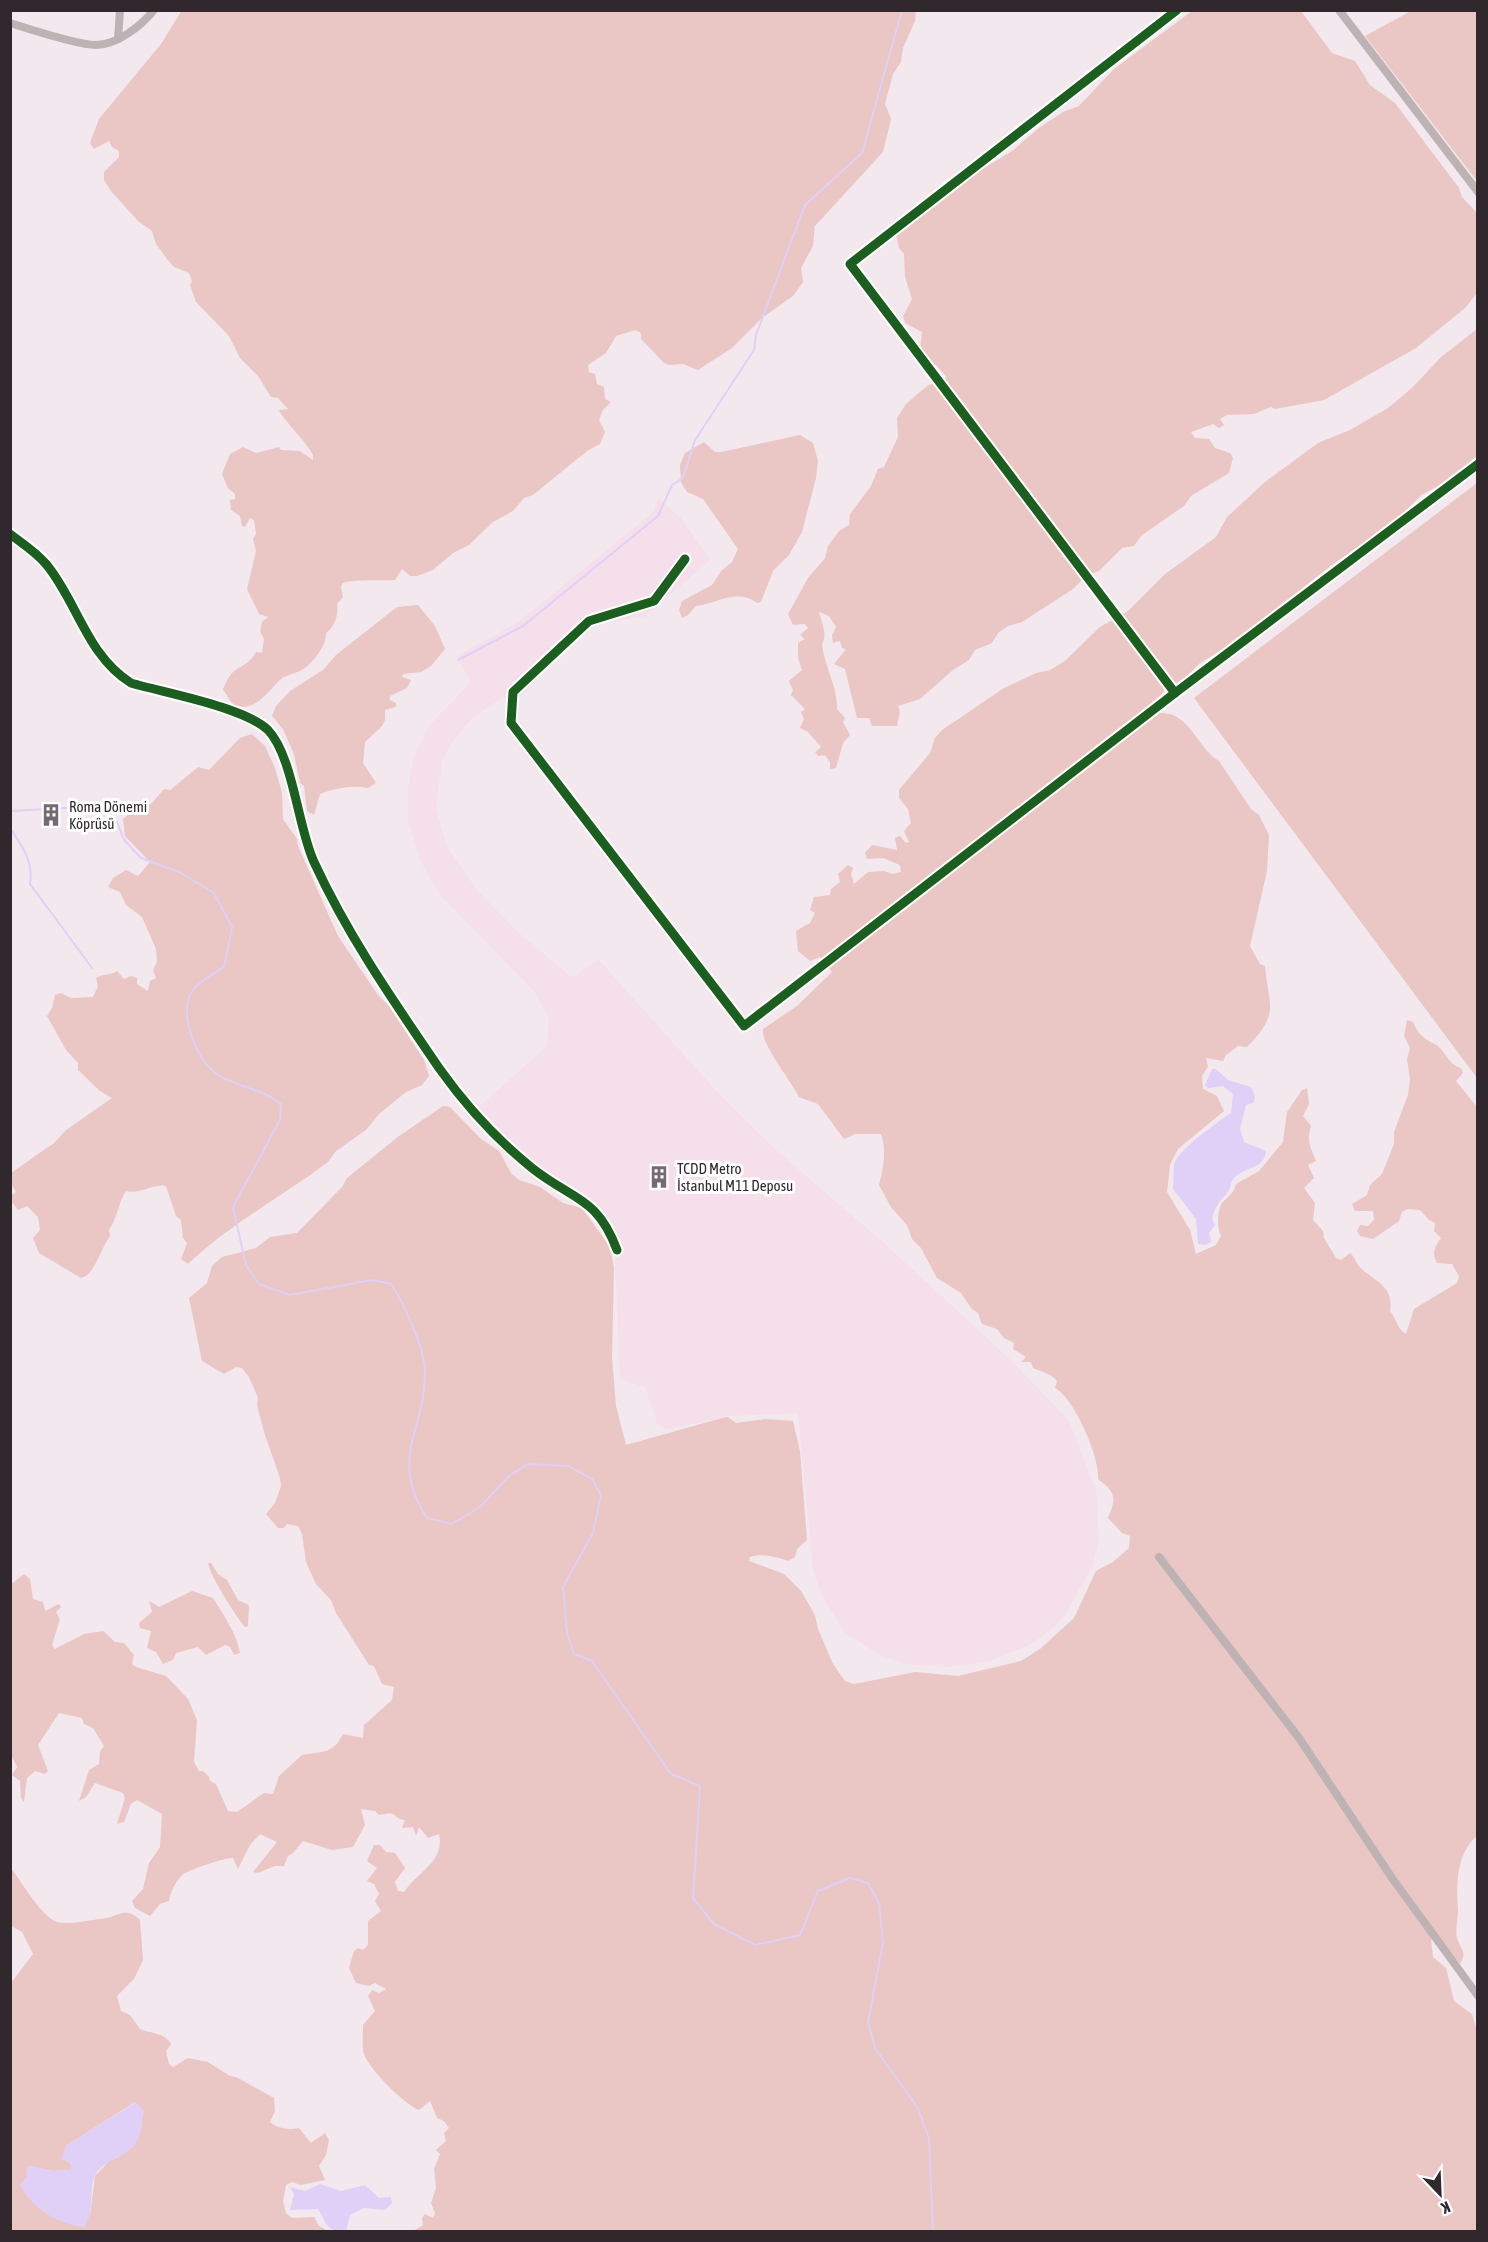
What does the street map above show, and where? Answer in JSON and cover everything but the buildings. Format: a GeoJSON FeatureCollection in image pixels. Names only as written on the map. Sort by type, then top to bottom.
{"type":"FeatureCollection","features":[{"type":"Feature","properties":{"kind":"street"},"geometry":{"type":"LineString","coordinates":[[118,39],[120,10]]}},
{"type":"Feature","properties":{"kind":"street"},"geometry":{"type":"LineString","coordinates":[[10,22],[96,45],[118,39],[144,23],[154,10]]}},
{"type":"Feature","properties":{"kind":"street"},"geometry":{"type":"LineString","coordinates":[[1175,693],[850,264],[1178,10]]}},
{"type":"Feature","properties":{"kind":"street"},"geometry":{"type":"LineString","coordinates":[[1340,10],[1478,192]]}},
{"type":"Feature","properties":{"kind":"street"},"geometry":{"type":"LineString","coordinates":[[685,559],[654,601],[589,621],[543,662],[513,692],[511,723],[744,1026],[1175,693],[1478,464]]}},
{"type":"Feature","properties":{"kind":"street"},"geometry":{"type":"LineString","coordinates":[[10,534],[47,566],[97,651],[123,679],[131,684],[243,714],[268,730],[281,752],[313,860],[353,936],[389,995],[465,1105],[533,1169],[588,1204],[606,1222],[617,1250]]}},
{"type":"Feature","properties":{"kind":"street"},"geometry":{"type":"LineString","coordinates":[[1159,1557],[1299,1738],[1392,1878],[1478,1996]]}},
{"type":"Feature","properties":{"kind":"shaded area"},"geometry":{"type":"Polygon","coordinates":[[[182,10],[916,11],[915,21],[903,48],[901,62],[893,74],[885,104],[891,119],[883,152],[815,226],[813,246],[801,268],[803,282],[793,296],[762,318],[732,348],[698,370],[683,364],[664,363],[641,339],[641,333],[635,330],[616,336],[606,353],[588,365],[589,372],[595,374],[597,384],[604,387],[605,399],[611,402],[603,410],[599,420],[605,432],[600,444],[587,451],[533,495],[524,498],[513,511],[493,522],[469,545],[453,553],[433,570],[410,576],[402,569],[395,580],[343,583],[341,587],[343,597],[337,604],[335,620],[326,633],[322,648],[316,657],[302,670],[283,678],[256,703],[245,707],[233,704],[223,690],[235,671],[248,662],[256,652],[262,653],[264,639],[260,631],[262,622],[268,617],[259,614],[247,589],[256,551],[253,539],[256,534],[254,520],[250,518],[245,527],[242,526],[240,516],[231,510],[230,500],[235,499],[235,494],[228,488],[222,474],[230,454],[243,447],[256,453],[279,447],[281,450],[300,451],[313,460],[313,455],[279,410],[288,409],[278,398],[271,397],[258,376],[240,358],[229,336],[196,302],[190,285],[192,281],[189,273],[174,267],[156,244],[152,231],[138,221],[111,191],[104,180],[104,172],[119,157],[119,151],[112,147],[109,141],[94,149],[90,143],[99,119],[161,44],[182,10]]]}},
{"type":"Feature","properties":{"kind":"shaded area"},"geometry":{"type":"Polygon","coordinates":[[[1192,11],[1301,11],[1332,53],[1355,61],[1370,85],[1395,103],[1459,188],[1462,197],[1477,213],[1477,293],[1465,308],[1416,348],[1324,400],[1275,409],[1271,407],[1254,414],[1227,415],[1220,419],[1224,425],[1219,428],[1213,424],[1191,432],[1195,438],[1209,439],[1215,448],[1230,453],[1233,458],[1229,473],[1191,496],[1184,506],[1142,535],[1134,546],[1122,548],[1099,571],[1086,576],[1073,589],[1022,622],[1008,626],[998,633],[992,643],[975,650],[969,660],[953,670],[920,699],[898,706],[900,712],[897,726],[872,726],[869,718],[857,718],[845,669],[834,664],[846,649],[842,648],[840,641],[833,643],[832,635],[836,627],[829,616],[819,612],[824,632],[823,652],[837,701],[837,709],[845,718],[843,722],[850,735],[843,743],[836,768],[830,769],[830,762],[825,755],[818,756],[815,752],[821,747],[808,732],[800,728],[804,719],[801,712],[805,709],[791,695],[793,690],[789,681],[802,670],[798,658],[798,643],[805,639],[800,635],[808,628],[805,624],[793,625],[788,614],[808,578],[825,558],[828,546],[839,531],[849,525],[850,514],[871,486],[878,469],[884,467],[898,437],[897,418],[906,404],[927,386],[947,377],[936,365],[926,362],[920,350],[922,332],[905,323],[903,316],[912,299],[905,277],[904,254],[899,248],[896,234],[981,170],[1012,151],[1039,128],[1063,112],[1079,106],[1114,69],[1192,11]]]}},
{"type":"Feature","properties":{"kind":"shaded area"},"geometry":{"type":"Polygon","coordinates":[[[1411,11],[1477,11],[1477,181],[1365,36],[1411,11]]]}},
{"type":"Feature","properties":{"kind":"shaded area"},"geometry":{"type":"Polygon","coordinates":[[[1477,329],[1477,456],[1444,483],[1421,495],[1399,518],[1332,565],[1228,646],[1200,663],[1186,677],[1164,691],[1154,703],[1160,713],[1170,714],[1186,724],[1211,755],[1219,761],[1251,809],[1259,815],[1269,835],[1267,871],[1250,946],[1260,964],[1265,966],[1270,1001],[1268,1018],[1247,1047],[1238,1046],[1226,1055],[1223,1061],[1206,1058],[1208,1067],[1202,1076],[1203,1089],[1217,1096],[1224,1111],[1178,1149],[1170,1165],[1167,1192],[1190,1230],[1196,1254],[1216,1245],[1221,1236],[1218,1220],[1222,1203],[1232,1193],[1236,1184],[1259,1171],[1283,1142],[1287,1112],[1302,1090],[1307,1088],[1309,1104],[1303,1116],[1311,1126],[1309,1141],[1316,1161],[1308,1165],[1314,1178],[1304,1188],[1315,1203],[1313,1220],[1323,1231],[1324,1238],[1336,1258],[1341,1260],[1350,1253],[1363,1270],[1386,1289],[1391,1302],[1390,1311],[1400,1329],[1406,1334],[1414,1309],[1457,1283],[1459,1276],[1452,1264],[1437,1263],[1434,1250],[1441,1238],[1434,1231],[1435,1223],[1420,1210],[1408,1209],[1402,1212],[1399,1221],[1373,1239],[1360,1236],[1357,1231],[1360,1225],[1368,1226],[1374,1220],[1373,1211],[1355,1211],[1352,1204],[1367,1195],[1370,1185],[1382,1174],[1394,1144],[1394,1132],[1408,1095],[1410,1079],[1407,1059],[1410,1048],[1404,1036],[1407,1020],[1413,1022],[1422,1036],[1440,1048],[1453,1064],[1461,1068],[1463,1073],[1456,1081],[1477,1107],[1477,1836],[1465,1852],[1459,1871],[1456,1935],[1463,1953],[1460,1964],[1434,1937],[1431,1940],[1433,1957],[1446,1968],[1454,2001],[1472,2014],[1477,2031],[1477,2231],[413,2231],[423,2225],[422,2218],[425,2214],[433,2218],[435,2213],[431,2203],[436,2188],[434,2169],[440,2154],[436,2150],[446,2141],[444,2133],[449,2128],[444,2121],[437,2118],[430,2101],[419,2110],[413,2107],[388,2086],[367,2061],[363,2051],[363,2025],[375,2011],[368,1996],[372,1990],[379,1993],[386,1989],[375,1983],[369,1986],[356,1983],[349,1968],[354,1951],[358,1948],[363,1950],[368,1945],[368,1921],[381,1911],[375,1901],[379,1894],[374,1884],[367,1881],[377,1868],[367,1861],[374,1845],[380,1845],[386,1852],[395,1853],[405,1868],[395,1882],[398,1891],[404,1892],[434,1859],[440,1844],[439,1834],[428,1838],[419,1827],[416,1836],[413,1827],[402,1828],[405,1820],[393,1814],[379,1815],[375,1811],[361,1809],[365,1825],[353,1847],[332,1850],[303,1841],[288,1856],[284,1866],[275,1866],[258,1873],[253,1872],[277,1842],[260,1834],[250,1845],[238,1869],[233,1858],[199,1867],[182,1875],[169,1901],[160,1904],[150,1916],[135,1908],[132,1901],[143,1889],[149,1863],[160,1847],[162,1814],[137,1800],[131,1804],[124,1822],[117,1824],[125,1798],[123,1793],[95,1783],[86,1797],[79,1801],[89,1770],[99,1764],[100,1751],[104,1746],[93,1728],[84,1724],[82,1718],[59,1713],[38,1745],[48,1771],[45,1774],[35,1771],[27,1778],[24,1802],[21,1798],[20,1781],[12,1775],[17,1767],[10,1752],[10,1585],[24,1574],[30,1579],[33,1599],[43,1602],[45,1611],[59,1604],[61,1607],[56,1612],[60,1619],[52,1645],[55,1649],[84,1634],[103,1631],[115,1642],[124,1643],[134,1655],[132,1664],[136,1667],[166,1676],[188,1699],[197,1720],[194,1762],[199,1771],[203,1771],[210,1781],[216,1784],[228,1811],[237,1812],[264,1793],[273,1794],[279,1776],[302,1755],[331,1749],[343,1734],[363,1738],[364,1725],[392,1700],[394,1687],[382,1684],[374,1666],[369,1665],[336,1613],[331,1600],[316,1584],[306,1562],[302,1534],[298,1526],[287,1524],[284,1528],[278,1528],[266,1514],[275,1503],[281,1486],[264,1432],[257,1405],[258,1398],[249,1377],[242,1368],[236,1367],[224,1374],[202,1361],[189,1298],[207,1283],[212,1266],[222,1257],[256,1248],[270,1237],[297,1233],[342,1187],[347,1178],[399,1136],[443,1106],[450,1107],[481,1139],[499,1151],[511,1173],[519,1180],[540,1187],[563,1203],[582,1208],[610,1247],[614,1268],[612,1358],[616,1406],[626,1445],[728,1417],[736,1423],[765,1419],[793,1421],[800,1451],[807,1540],[797,1549],[795,1557],[788,1561],[759,1555],[750,1557],[749,1561],[784,1574],[801,1591],[815,1615],[818,1629],[833,1664],[845,1681],[854,1684],[915,1672],[958,1676],[1021,1661],[1040,1649],[1074,1618],[1096,1571],[1113,1562],[1129,1548],[1130,1536],[1122,1533],[1108,1518],[1113,1505],[1113,1496],[1098,1479],[1095,1457],[1084,1429],[1070,1403],[1055,1388],[1057,1381],[1055,1378],[1033,1368],[1031,1362],[1021,1362],[1026,1357],[1013,1349],[1014,1343],[1004,1338],[997,1329],[982,1324],[978,1313],[971,1308],[961,1293],[937,1278],[921,1248],[912,1239],[907,1225],[891,1207],[879,1185],[884,1153],[881,1134],[855,1134],[844,1139],[818,1104],[799,1097],[771,1053],[763,1035],[763,1029],[797,1006],[832,972],[820,957],[810,961],[798,951],[796,931],[810,923],[815,913],[810,910],[814,897],[830,895],[831,889],[840,882],[838,874],[848,865],[853,868],[851,874],[854,884],[868,872],[884,871],[892,874],[901,872],[900,865],[883,858],[867,859],[865,853],[872,845],[897,850],[895,838],[900,836],[906,843],[909,842],[904,831],[911,823],[908,809],[899,798],[899,790],[930,753],[935,738],[942,730],[1004,688],[1036,673],[1050,670],[1065,661],[1100,627],[1128,611],[1165,574],[1216,537],[1227,517],[1265,482],[1318,443],[1350,430],[1388,408],[1413,387],[1441,357],[1477,329]]]}},
{"type":"Feature","properties":{"kind":"shaded area"},"geometry":{"type":"Polygon","coordinates":[[[800,435],[813,443],[818,461],[816,478],[802,532],[789,555],[773,571],[761,602],[757,603],[742,597],[727,598],[696,606],[682,618],[679,610],[682,601],[712,585],[721,571],[732,562],[738,549],[703,499],[687,492],[681,482],[680,465],[685,453],[704,442],[715,452],[721,452],[800,435]]]}},
{"type":"Feature","properties":{"kind":"shaded area"},"geometry":{"type":"Polygon","coordinates":[[[1477,483],[1477,1078],[1194,698],[1477,483]]]}},
{"type":"Feature","properties":{"kind":"shaded area"},"geometry":{"type":"Polygon","coordinates":[[[658,498],[681,518],[710,560],[646,616],[588,626],[571,638],[559,656],[521,696],[503,697],[471,719],[450,745],[442,761],[436,808],[447,847],[477,890],[519,933],[570,976],[574,977],[598,959],[720,1095],[776,1150],[885,1244],[1013,1362],[1069,1421],[1096,1490],[1099,1540],[1092,1567],[1065,1615],[1051,1630],[1031,1644],[990,1661],[949,1667],[905,1664],[880,1655],[845,1633],[822,1596],[813,1569],[798,1413],[729,1416],[669,1429],[658,1426],[645,1387],[620,1379],[615,1256],[603,1227],[583,1205],[536,1180],[521,1168],[468,1117],[547,1046],[549,1019],[534,991],[440,895],[421,862],[408,821],[408,789],[414,757],[428,727],[471,682],[456,656],[517,623],[645,519],[654,511],[658,498]]]}},
{"type":"Feature","properties":{"kind":"shaded area"},"geometry":{"type":"Polygon","coordinates":[[[418,605],[435,626],[445,649],[431,666],[421,672],[403,674],[402,677],[411,680],[407,688],[390,696],[390,700],[396,703],[396,707],[385,710],[385,720],[382,726],[365,742],[363,763],[376,783],[368,788],[344,788],[320,794],[314,815],[307,811],[304,786],[300,783],[294,754],[283,729],[272,716],[276,706],[290,691],[323,670],[336,655],[397,607],[418,605]]]}},
{"type":"Feature","properties":{"kind":"shaded area"},"geometry":{"type":"Polygon","coordinates":[[[252,734],[265,746],[275,768],[282,793],[283,819],[297,839],[298,846],[338,936],[378,995],[389,1006],[424,1060],[429,1076],[422,1085],[406,1092],[379,1114],[366,1130],[336,1151],[328,1162],[238,1224],[188,1264],[181,1259],[187,1243],[183,1238],[181,1220],[176,1216],[166,1186],[126,1191],[109,1230],[110,1236],[94,1267],[81,1278],[39,1253],[33,1238],[40,1230],[38,1217],[27,1206],[18,1210],[11,1201],[11,1196],[16,1192],[11,1184],[11,1173],[112,1098],[100,1091],[78,1070],[78,1063],[66,1050],[47,1016],[52,1008],[55,995],[61,993],[71,998],[93,997],[98,986],[96,978],[117,971],[124,979],[131,976],[137,978],[137,984],[148,991],[150,981],[156,978],[153,970],[157,962],[156,949],[142,917],[126,905],[120,892],[108,887],[113,878],[126,870],[138,876],[150,862],[125,836],[123,819],[133,810],[152,803],[164,789],[170,790],[198,767],[209,770],[240,738],[252,734]]]}},
{"type":"Feature","properties":{"kind":"shaded area"},"geometry":{"type":"Polygon","coordinates":[[[1212,1069],[1216,1069],[1228,1080],[1251,1087],[1255,1096],[1254,1103],[1246,1105],[1240,1129],[1244,1142],[1266,1151],[1262,1162],[1233,1179],[1228,1192],[1214,1211],[1212,1218],[1215,1225],[1209,1233],[1211,1242],[1206,1245],[1198,1244],[1196,1219],[1173,1189],[1174,1165],[1182,1152],[1231,1113],[1233,1094],[1223,1086],[1208,1088],[1205,1085],[1212,1069]]]}},
{"type":"Feature","properties":{"kind":"shaded area"},"geometry":{"type":"Polygon","coordinates":[[[208,1563],[211,1563],[218,1574],[227,1580],[238,1600],[249,1605],[248,1626],[245,1627],[230,1606],[213,1577],[208,1563]]]}},
{"type":"Feature","properties":{"kind":"shaded area"},"geometry":{"type":"Polygon","coordinates":[[[192,1591],[213,1598],[233,1631],[240,1653],[234,1655],[230,1647],[225,1645],[206,1655],[198,1647],[176,1653],[173,1660],[163,1664],[156,1652],[147,1648],[151,1631],[140,1628],[139,1623],[152,1612],[149,1601],[159,1607],[192,1591]]]}},
{"type":"Feature","properties":{"kind":"shaded area"},"geometry":{"type":"Polygon","coordinates":[[[10,1867],[37,1905],[55,1921],[77,1922],[107,1918],[120,1913],[129,1913],[140,1920],[143,1960],[134,1979],[117,1996],[121,2011],[130,2015],[140,2029],[161,2035],[168,2040],[171,2044],[166,2051],[169,2064],[173,2067],[188,2058],[208,2062],[274,2098],[275,2111],[270,2122],[276,2126],[299,2128],[311,2143],[325,2133],[329,2140],[326,2155],[319,2166],[325,2180],[301,2185],[292,2182],[286,2185],[283,2201],[286,2213],[292,2218],[314,2217],[319,2226],[328,2231],[11,2231],[11,1983],[33,1954],[22,1932],[11,1926],[10,1867]],[[135,2102],[66,2146],[72,2170],[53,2171],[29,2166],[90,2215],[95,2176],[109,2161],[119,2157],[143,2111],[135,2102]]]}},
{"type":"Feature","properties":{"kind":"shaded area"},"geometry":{"type":"Polygon","coordinates":[[[136,2102],[144,2111],[139,2138],[134,2146],[97,2172],[93,2184],[90,2215],[84,2227],[55,2219],[32,2202],[20,2185],[27,2177],[26,2169],[29,2166],[53,2171],[71,2170],[71,2163],[61,2159],[66,2146],[136,2102]]]}},
{"type":"Feature","properties":{"kind":"shaded area"},"geometry":{"type":"Polygon","coordinates":[[[320,2184],[341,2191],[365,2185],[379,2198],[391,2197],[392,2203],[385,2210],[364,2208],[350,2215],[346,2231],[334,2230],[327,2225],[318,2209],[290,2210],[294,2194],[290,2187],[305,2191],[320,2184]]]}},
{"type":"Feature","properties":{"kind":"waterway"},"geometry":{"type":"LineString","coordinates":[[458,660],[523,626],[658,516],[672,485],[683,478],[695,440],[754,350],[756,335],[805,205],[862,153],[902,10]]}},
{"type":"Feature","properties":{"kind":"waterway"},"geometry":{"type":"LineString","coordinates":[[10,811],[103,806],[117,822],[124,840],[141,858],[179,872],[214,893],[232,927],[224,967],[199,984],[189,997],[187,1017],[192,1038],[202,1058],[215,1073],[281,1104],[280,1120],[233,1207],[246,1265],[259,1284],[290,1295],[372,1280],[391,1284],[413,1327],[424,1363],[423,1394],[409,1461],[410,1478],[416,1497],[427,1518],[452,1524],[480,1507],[509,1476],[528,1464],[569,1466],[592,1479],[601,1495],[593,1533],[563,1587],[567,1633],[574,1654],[592,1661],[671,1774],[700,1786],[693,1898],[714,1924],[755,1945],[800,1935],[818,1891],[850,1878],[868,1883],[879,1903],[883,1943],[868,2022],[875,2048],[918,2108],[929,2139],[933,2232]]}},
{"type":"Feature","properties":{"kind":"waterway"},"geometry":{"type":"LineString","coordinates":[[10,828],[29,861],[30,884],[92,968]]}},
{"type":"Feature","properties":{"kind":"cycle path"},"geometry":{"type":"LineString","coordinates":[[1175,693],[850,264],[1177,10]]}},
{"type":"Feature","properties":{"kind":"cycle path"},"geometry":{"type":"LineString","coordinates":[[685,559],[654,601],[589,621],[513,692],[511,723],[744,1026],[1175,693],[1478,464]]}},
{"type":"Feature","properties":{"kind":"cycle path"},"geometry":{"type":"LineString","coordinates":[[10,534],[46,564],[66,594],[93,643],[116,672],[131,683],[241,714],[268,730],[276,742],[289,774],[308,848],[314,862],[372,968],[405,1018],[449,1082],[471,1109],[532,1168],[592,1209],[609,1232],[617,1250]]}},
{"type":"Feature","properties":{"kind":"place","name":"Roma Dönemi Köprüsü"},"geometry":{"type":"Point","coordinates":[51,815]}},
{"type":"Feature","properties":{"kind":"place","name":"TCDD Metro İstanbul M11 Deposu"},"geometry":{"type":"Point","coordinates":[659,1177]}}]}
